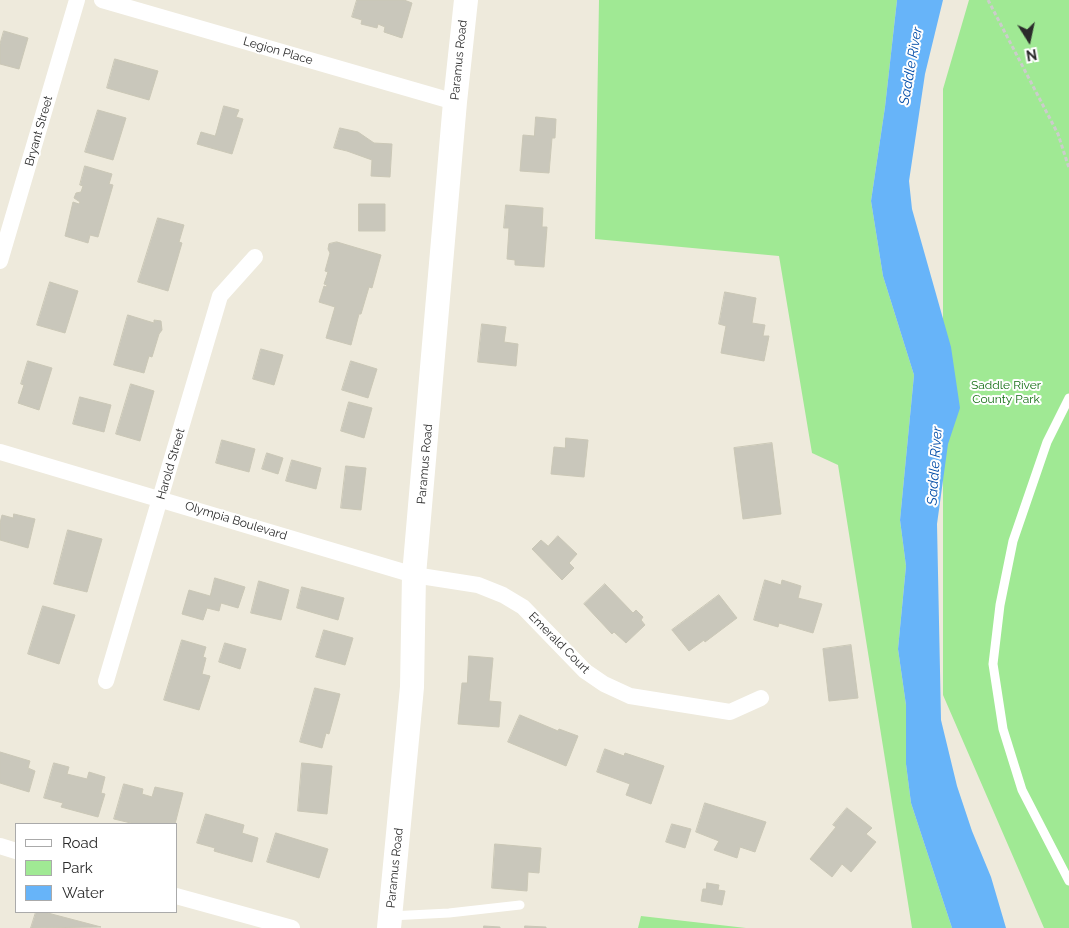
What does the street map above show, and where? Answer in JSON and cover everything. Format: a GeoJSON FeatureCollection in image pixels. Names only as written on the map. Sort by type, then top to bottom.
{"type":"FeatureCollection","features":[{"type":"Feature","properties":{"kind":"main road","name":"Paramus Road"},"geometry":{"type":"LineString","coordinates":[[389,922],[412,687],[414,575],[455,102],[466,0]]}},
{"type":"Feature","properties":{"kind":"street","name":"Bryant Street"},"geometry":{"type":"LineString","coordinates":[[0,261],[77,0]]}},
{"type":"Feature","properties":{"kind":"street","name":"Legion Place"},"geometry":{"type":"LineString","coordinates":[[102,0],[455,102]]}},
{"type":"Feature","properties":{"kind":"street","name":"Harold Street"},"geometry":{"type":"LineString","coordinates":[[106,682],[220,296],[255,257]]}},
{"type":"Feature","properties":{"kind":"street","name":"Olympia Boulevard"},"geometry":{"type":"LineString","coordinates":[[0,452],[414,575]]}},
{"type":"Feature","properties":{"kind":"street","name":"Emerald Court"},"geometry":{"type":"LineString","coordinates":[[414,575],[478,585],[503,595],[523,607],[585,671],[604,684],[630,696],[730,712],[761,698]]}},
{"type":"Feature","properties":{"kind":"street"},"geometry":{"type":"LineString","coordinates":[[0,846],[15,851]]}},
{"type":"Feature","properties":{"kind":"street"},"geometry":{"type":"LineString","coordinates":[[178,897],[292,928]]}},
{"type":"Feature","properties":{"kind":"lane"},"geometry":{"type":"LineString","coordinates":[[1069,398],[1046,442],[1013,541],[1000,605],[993,664],[1003,728],[1022,790],[1069,881]]}},
{"type":"Feature","properties":{"kind":"lane"},"geometry":{"type":"LineString","coordinates":[[389,922],[520,905]]}},
{"type":"Feature","properties":{"kind":"path"},"geometry":{"type":"LineString","coordinates":[[988,0],[1016,50],[1058,134],[1069,168]]}},
{"type":"Feature","properties":{"kind":"green space"},"geometry":{"type":"Polygon","coordinates":[[[599,0],[897,0],[885,107],[871,201],[883,276],[914,375],[900,520],[906,566],[898,649],[906,705],[906,764],[911,803],[952,928],[912,928],[838,465],[812,453],[779,256],[595,239],[599,0]]]}},
{"type":"Feature","properties":{"kind":"green space","name":"Saddle River County Park"},"geometry":{"type":"Polygon","coordinates":[[[969,0],[1069,0],[1069,928],[1044,928],[943,695],[943,89],[969,0]]]}},
{"type":"Feature","properties":{"kind":"green space"},"geometry":{"type":"Polygon","coordinates":[[[641,916],[746,928],[638,928],[641,916]]]}},
{"type":"Feature","properties":{"kind":"water","name":"Saddle River"},"geometry":{"type":"Polygon","coordinates":[[[897,0],[943,0],[925,74],[909,181],[912,209],[951,347],[960,408],[948,444],[937,524],[941,720],[957,786],[972,831],[991,877],[1006,928],[952,928],[911,803],[906,764],[906,705],[898,649],[906,566],[900,520],[914,375],[883,276],[871,201],[885,107],[897,0]]]}},
{"type":"Feature","properties":{"kind":"building"},"geometry":{"type":"Polygon","coordinates":[[[357,0],[404,0],[412,3],[402,38],[384,32],[385,27],[378,24],[377,28],[361,24],[362,20],[352,17],[357,0]]]}},
{"type":"Feature","properties":{"kind":"building"},"geometry":{"type":"Polygon","coordinates":[[[4,31],[28,38],[19,69],[0,64],[0,44],[4,31]]]}},
{"type":"Feature","properties":{"kind":"building"},"geometry":{"type":"Polygon","coordinates":[[[115,59],[158,71],[149,100],[107,88],[115,59]]]}},
{"type":"Feature","properties":{"kind":"building"},"geometry":{"type":"Polygon","coordinates":[[[224,106],[239,110],[236,117],[243,119],[232,154],[197,144],[201,132],[215,136],[224,106]]]}},
{"type":"Feature","properties":{"kind":"building"},"geometry":{"type":"Polygon","coordinates":[[[98,110],[126,118],[113,160],[85,152],[98,110]]]}},
{"type":"Feature","properties":{"kind":"building"},"geometry":{"type":"Polygon","coordinates":[[[536,117],[556,119],[555,138],[552,138],[549,173],[520,171],[523,135],[534,136],[536,117]]]}},
{"type":"Feature","properties":{"kind":"building"},"geometry":{"type":"Polygon","coordinates":[[[340,128],[358,132],[374,143],[392,144],[390,177],[371,176],[372,160],[334,148],[340,128]]]}},
{"type":"Feature","properties":{"kind":"building"},"geometry":{"type":"Polygon","coordinates":[[[85,166],[112,174],[109,184],[113,185],[98,237],[90,235],[88,243],[65,236],[73,202],[79,204],[80,202],[74,198],[76,193],[81,192],[83,186],[80,185],[85,166]]]}},
{"type":"Feature","properties":{"kind":"building"},"geometry":{"type":"Polygon","coordinates":[[[359,204],[385,204],[385,231],[359,231],[359,204]]]}},
{"type":"Feature","properties":{"kind":"building"},"geometry":{"type":"Polygon","coordinates":[[[506,205],[543,208],[542,227],[547,227],[544,267],[515,265],[515,260],[507,259],[509,228],[504,228],[506,205]]]}},
{"type":"Feature","properties":{"kind":"building"},"geometry":{"type":"Polygon","coordinates":[[[158,218],[184,225],[179,242],[182,243],[168,291],[138,282],[158,218]]]}},
{"type":"Feature","properties":{"kind":"building"},"geometry":{"type":"Polygon","coordinates":[[[337,242],[381,255],[372,288],[369,287],[361,314],[359,314],[351,345],[326,338],[335,307],[319,302],[324,286],[326,287],[327,285],[324,284],[328,272],[325,271],[330,253],[328,249],[329,244],[337,242]]]}},
{"type":"Feature","properties":{"kind":"building"},"geometry":{"type":"Polygon","coordinates":[[[50,282],[78,291],[65,333],[37,325],[50,282]]]}},
{"type":"Feature","properties":{"kind":"building"},"geometry":{"type":"Polygon","coordinates":[[[725,292],[756,298],[752,323],[765,325],[763,336],[769,336],[764,361],[721,353],[726,326],[719,324],[725,292]]]}},
{"type":"Feature","properties":{"kind":"building"},"geometry":{"type":"Polygon","coordinates":[[[128,315],[154,323],[154,320],[161,321],[162,330],[152,357],[149,356],[144,373],[114,365],[128,315]]]}},
{"type":"Feature","properties":{"kind":"building"},"geometry":{"type":"Polygon","coordinates":[[[482,324],[506,327],[504,342],[518,344],[516,366],[478,362],[482,324]]]}},
{"type":"Feature","properties":{"kind":"building"},"geometry":{"type":"Polygon","coordinates":[[[261,349],[283,355],[274,385],[253,379],[261,349]]]}},
{"type":"Feature","properties":{"kind":"building"},"geometry":{"type":"Polygon","coordinates":[[[28,361],[52,368],[39,410],[18,403],[24,385],[21,384],[28,361]]]}},
{"type":"Feature","properties":{"kind":"building"},"geometry":{"type":"Polygon","coordinates":[[[351,361],[377,369],[368,398],[342,390],[351,361]]]}},
{"type":"Feature","properties":{"kind":"building"},"geometry":{"type":"Polygon","coordinates":[[[131,384],[154,391],[140,441],[116,434],[131,384]]]}},
{"type":"Feature","properties":{"kind":"building"},"geometry":{"type":"Polygon","coordinates":[[[80,397],[111,405],[104,432],[73,424],[80,397]]]}},
{"type":"Feature","properties":{"kind":"building"},"geometry":{"type":"Polygon","coordinates":[[[349,402],[372,408],[364,438],[341,431],[349,402]]]}},
{"type":"Feature","properties":{"kind":"building"},"geometry":{"type":"Polygon","coordinates":[[[566,438],[588,440],[584,477],[551,474],[554,447],[565,448],[566,438]]]}},
{"type":"Feature","properties":{"kind":"building"},"geometry":{"type":"Polygon","coordinates":[[[222,440],[255,449],[249,472],[216,463],[222,440]]]}},
{"type":"Feature","properties":{"kind":"building"},"geometry":{"type":"Polygon","coordinates":[[[772,443],[781,514],[743,519],[734,448],[772,443]]]}},
{"type":"Feature","properties":{"kind":"building"},"geometry":{"type":"Polygon","coordinates":[[[267,453],[283,458],[278,474],[262,469],[267,453]]]}},
{"type":"Feature","properties":{"kind":"building"},"geometry":{"type":"Polygon","coordinates":[[[292,460],[321,468],[316,489],[286,481],[292,460]]]}},
{"type":"Feature","properties":{"kind":"building"},"geometry":{"type":"Polygon","coordinates":[[[346,466],[366,468],[361,510],[341,508],[346,466]]]}},
{"type":"Feature","properties":{"kind":"building"},"geometry":{"type":"Polygon","coordinates":[[[14,514],[35,519],[28,548],[0,540],[2,515],[13,518],[14,514]]]}},
{"type":"Feature","properties":{"kind":"building"},"geometry":{"type":"Polygon","coordinates":[[[68,530],[102,539],[87,592],[54,584],[68,530]]]}},
{"type":"Feature","properties":{"kind":"building"},"geometry":{"type":"Polygon","coordinates":[[[558,536],[577,554],[569,563],[574,568],[562,580],[532,549],[541,540],[548,546],[558,536]]]}},
{"type":"Feature","properties":{"kind":"building"},"geometry":{"type":"Polygon","coordinates":[[[215,578],[245,587],[238,608],[221,603],[219,611],[207,608],[203,620],[182,614],[189,590],[210,596],[215,578]]]}},
{"type":"Feature","properties":{"kind":"building"},"geometry":{"type":"Polygon","coordinates":[[[765,580],[781,585],[782,580],[801,586],[798,598],[822,604],[813,633],[779,623],[778,627],[754,620],[765,580]]]}},
{"type":"Feature","properties":{"kind":"building"},"geometry":{"type":"Polygon","coordinates":[[[259,581],[289,590],[281,620],[251,613],[259,581]]]}},
{"type":"Feature","properties":{"kind":"building"},"geometry":{"type":"Polygon","coordinates":[[[605,584],[633,613],[636,610],[643,617],[641,620],[645,625],[626,643],[614,632],[612,634],[584,604],[605,584]]]}},
{"type":"Feature","properties":{"kind":"building"},"geometry":{"type":"Polygon","coordinates":[[[302,587],[344,598],[338,620],[297,608],[302,587]]]}},
{"type":"Feature","properties":{"kind":"building"},"geometry":{"type":"Polygon","coordinates":[[[719,595],[737,618],[705,642],[704,640],[689,651],[672,630],[719,595]]]}},
{"type":"Feature","properties":{"kind":"building"},"geometry":{"type":"Polygon","coordinates":[[[43,606],[75,615],[59,664],[28,654],[43,606]]]}},
{"type":"Feature","properties":{"kind":"building"},"geometry":{"type":"Polygon","coordinates":[[[324,630],[353,638],[345,665],[316,657],[324,630]]]}},
{"type":"Feature","properties":{"kind":"building"},"geometry":{"type":"Polygon","coordinates":[[[182,640],[206,647],[203,657],[206,658],[202,674],[210,676],[199,710],[164,700],[182,640]]]}},
{"type":"Feature","properties":{"kind":"building"},"geometry":{"type":"Polygon","coordinates":[[[225,643],[246,649],[240,669],[219,662],[225,643]]]}},
{"type":"Feature","properties":{"kind":"building"},"geometry":{"type":"Polygon","coordinates":[[[851,645],[858,698],[829,701],[823,649],[851,645]]]}},
{"type":"Feature","properties":{"kind":"building"},"geometry":{"type":"Polygon","coordinates":[[[469,656],[493,658],[489,701],[501,702],[499,727],[458,724],[462,683],[467,683],[469,656]]]}},
{"type":"Feature","properties":{"kind":"building"},"geometry":{"type":"Polygon","coordinates":[[[315,688],[340,694],[329,734],[326,733],[322,748],[300,742],[315,688]]]}},
{"type":"Feature","properties":{"kind":"building"},"geometry":{"type":"Polygon","coordinates":[[[520,715],[558,731],[559,729],[578,736],[566,766],[508,742],[520,715]]]}},
{"type":"Feature","properties":{"kind":"building"},"geometry":{"type":"Polygon","coordinates":[[[605,749],[624,756],[625,753],[664,766],[651,804],[626,795],[630,784],[597,772],[605,749]]]}},
{"type":"Feature","properties":{"kind":"building"},"geometry":{"type":"Polygon","coordinates":[[[0,752],[30,761],[28,768],[35,771],[29,792],[0,783],[0,752]]]}},
{"type":"Feature","properties":{"kind":"building"},"geometry":{"type":"Polygon","coordinates":[[[54,763],[69,767],[67,774],[87,779],[89,772],[105,777],[101,793],[105,794],[98,817],[61,807],[63,803],[44,798],[54,763]]]}},
{"type":"Feature","properties":{"kind":"building"},"geometry":{"type":"Polygon","coordinates":[[[302,763],[332,766],[327,814],[298,811],[302,763]]]}},
{"type":"Feature","properties":{"kind":"building"},"geometry":{"type":"Polygon","coordinates":[[[124,784],[143,789],[142,794],[152,797],[155,787],[183,793],[175,823],[131,823],[114,819],[124,784]]]}},
{"type":"Feature","properties":{"kind":"building"},"geometry":{"type":"Polygon","coordinates":[[[705,803],[766,822],[755,852],[740,847],[737,858],[714,850],[719,841],[696,832],[705,803]]]}},
{"type":"Feature","properties":{"kind":"building"},"geometry":{"type":"Polygon","coordinates":[[[847,808],[872,828],[866,834],[876,842],[851,872],[842,864],[832,877],[810,859],[836,827],[833,825],[847,808]]]}},
{"type":"Feature","properties":{"kind":"building"},"geometry":{"type":"Polygon","coordinates":[[[206,814],[244,825],[242,833],[258,838],[252,862],[214,851],[215,848],[197,843],[206,814]]]}},
{"type":"Feature","properties":{"kind":"building"},"geometry":{"type":"Polygon","coordinates":[[[672,824],[691,829],[685,848],[666,842],[672,824]]]}},
{"type":"Feature","properties":{"kind":"building"},"geometry":{"type":"Polygon","coordinates":[[[276,833],[328,849],[319,878],[267,862],[276,833]]]}},
{"type":"Feature","properties":{"kind":"building"},"geometry":{"type":"Polygon","coordinates":[[[495,844],[541,848],[539,873],[528,872],[527,891],[492,888],[495,844]]]}},
{"type":"Feature","properties":{"kind":"building"},"geometry":{"type":"Polygon","coordinates":[[[707,883],[719,885],[718,890],[725,891],[722,905],[701,901],[703,889],[706,889],[707,883]]]}},
{"type":"Feature","properties":{"kind":"building"},"geometry":{"type":"Polygon","coordinates":[[[36,913],[48,913],[101,927],[31,928],[36,913]]]}},
{"type":"Feature","properties":{"kind":"building"},"geometry":{"type":"Polygon","coordinates":[[[484,926],[500,927],[500,928],[484,928],[484,926]]]}},
{"type":"Feature","properties":{"kind":"building"},"geometry":{"type":"Polygon","coordinates":[[[525,926],[546,927],[546,928],[525,928],[525,926]]]}}]}
